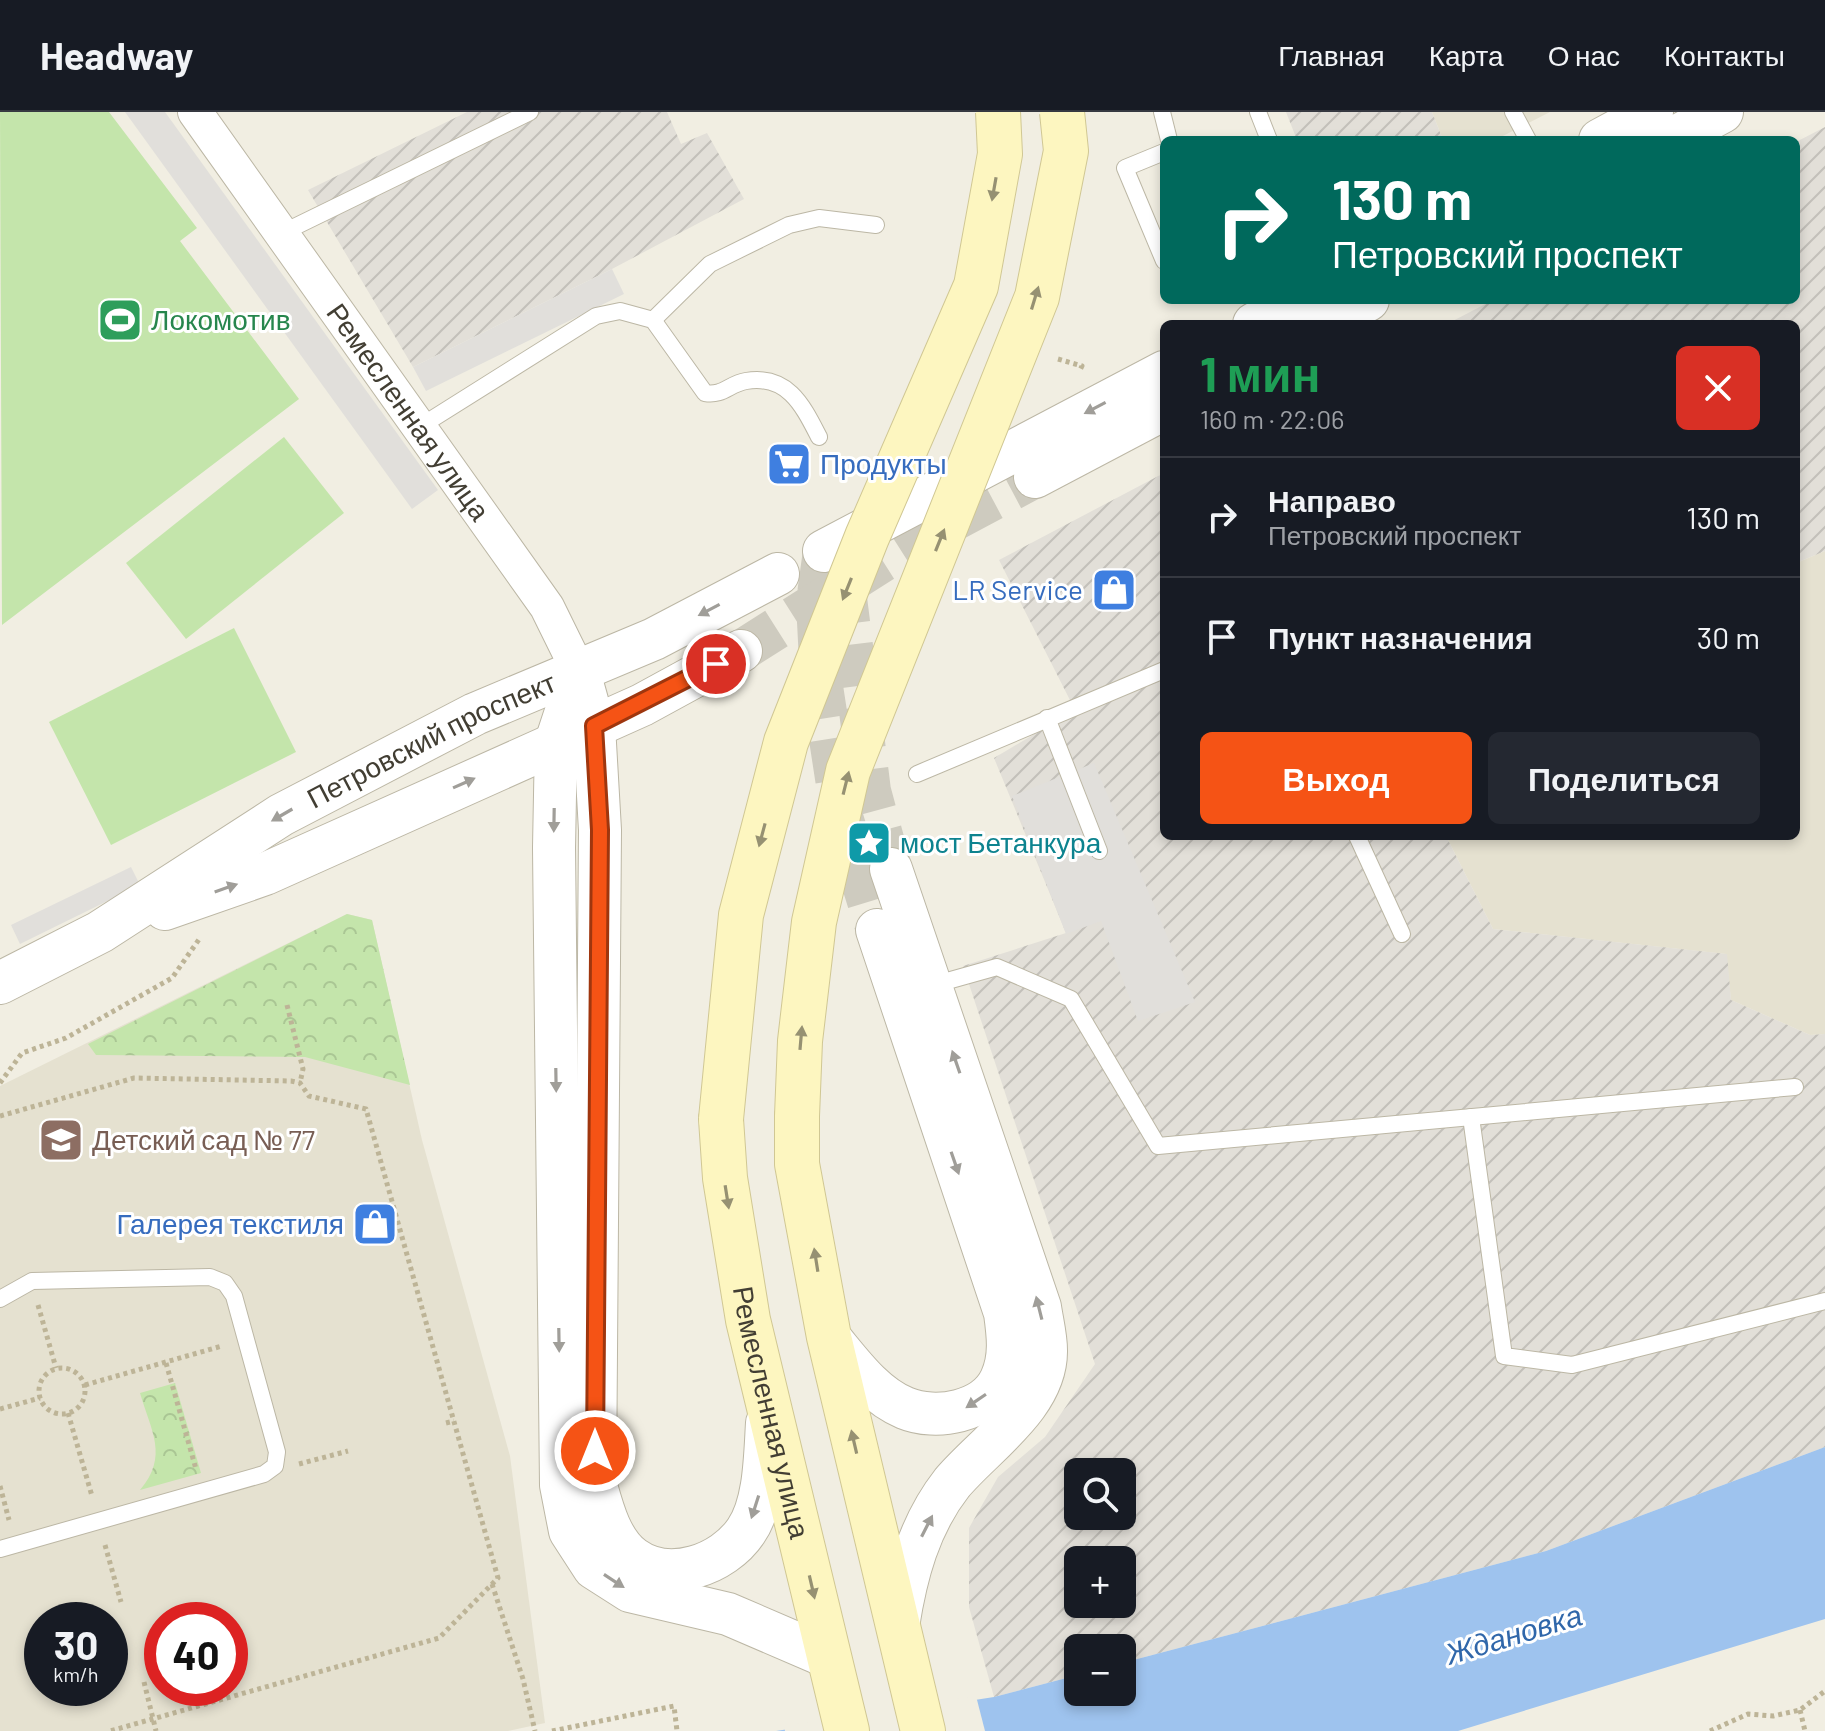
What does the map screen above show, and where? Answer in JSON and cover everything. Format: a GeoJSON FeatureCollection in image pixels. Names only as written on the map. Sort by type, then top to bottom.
{"type":"FeatureCollection","features":[{"type":"Feature","properties":{"kind":"main road","name":"Ремесленная улица"},"geometry":{"type":"LineString","coordinates":[[843,1717],[737,1260],[725,1178],[721,1119],[741,915],[786,742],[867,537],[976,286],[1000,154],[998,112]]}},
{"type":"Feature","properties":{"kind":"main road"},"geometry":{"type":"LineString","coordinates":[[923,1731],[829,1337],[797,1164],[800,1041],[814,922],[848,771],[1037,297],[1066,151],[1062,112]]}},
{"type":"Feature","properties":{"kind":"street","name":"Ремесленная улица"},"geometry":{"type":"LineString","coordinates":[[195,112],[547,607],[579,672],[594,726],[600,830],[595,1482],[605,1520],[632,1558],[670,1572],[715,1561],[747,1530],[764,1480],[768,1402]]}},
{"type":"Feature","properties":{"kind":"street"},"geometry":{"type":"LineString","coordinates":[[1607,136],[1652,112]]}},
{"type":"Feature","properties":{"kind":"street"},"geometry":{"type":"LineString","coordinates":[[1677,136],[1722,112]]}},
{"type":"Feature","properties":{"kind":"street"},"geometry":{"type":"LineString","coordinates":[[1262,320],[1292,304]]}},
{"type":"Feature","properties":{"kind":"street"},"geometry":{"type":"LineString","coordinates":[[824,551],[1160,374]]}},
{"type":"Feature","properties":{"kind":"street"},"geometry":{"type":"LineString","coordinates":[[1035,477],[1160,411]]}},
{"type":"Feature","properties":{"kind":"street","name":"Петровский проспект"},"geometry":{"type":"LineString","coordinates":[[0,983],[100,932],[281,815],[475,714],[654,639],[778,574]]}},
{"type":"Feature","properties":{"kind":"street","name":"Петровский проспект"},"geometry":{"type":"LineString","coordinates":[[100,932],[265,874],[642,705],[741,651]]}},
{"type":"Feature","properties":{"kind":"street"},"geometry":{"type":"LineString","coordinates":[[579,672],[556,742],[554,848],[561,1485],[570,1531],[594,1568],[630,1591],[728,1614],[828,1657]]}},
{"type":"Feature","properties":{"kind":"street"},"geometry":{"type":"LineString","coordinates":[[891,869],[1040,1307],[1047,1351],[1038,1386],[951,1485],[925,1528],[906,1574],[898,1627]]}},
{"type":"Feature","properties":{"kind":"street"},"geometry":{"type":"LineString","coordinates":[[829,1337],[869,1384],[880,1392],[904,1408],[943,1415],[974,1406],[1001,1380],[1010,1345],[1005,1313],[877,930]]}},
{"type":"Feature","properties":{"kind":"lane"},"geometry":{"type":"LineString","coordinates":[[282,233],[530,112]]}},
{"type":"Feature","properties":{"kind":"lane"},"geometry":{"type":"LineString","coordinates":[[1162,112],[1168,136]]}},
{"type":"Feature","properties":{"kind":"lane"},"geometry":{"type":"LineString","coordinates":[[1258,112],[1267,136]]}},
{"type":"Feature","properties":{"kind":"lane"},"geometry":{"type":"LineString","coordinates":[[1513,112],[1526,136]]}},
{"type":"Feature","properties":{"kind":"lane"},"geometry":{"type":"LineString","coordinates":[[1160,154],[1125,168],[1160,251]]}},
{"type":"Feature","properties":{"kind":"lane"},"geometry":{"type":"LineString","coordinates":[[653,320],[710,264],[789,225],[819,218],[876,225]]}},
{"type":"Feature","properties":{"kind":"lane"},"geometry":{"type":"LineString","coordinates":[[421,426],[596,316],[620,311],[653,320],[705,393],[718,395],[745,381],[781,383],[800,401],[819,437]]}},
{"type":"Feature","properties":{"kind":"lane"},"geometry":{"type":"LineString","coordinates":[[917,774],[1160,672]]}},
{"type":"Feature","properties":{"kind":"lane"},"geometry":{"type":"LineString","coordinates":[[1047,718],[1099,851]]}},
{"type":"Feature","properties":{"kind":"lane"},"geometry":{"type":"LineString","coordinates":[[1359,840],[1402,934]]}},
{"type":"Feature","properties":{"kind":"lane"},"geometry":{"type":"LineString","coordinates":[[930,986],[997,967],[1071,999],[1158,1146],[1795,1087]]}},
{"type":"Feature","properties":{"kind":"lane"},"geometry":{"type":"LineString","coordinates":[[1471,1117],[1504,1356],[1572,1365],[1825,1301]]}},
{"type":"Feature","properties":{"kind":"lane"},"geometry":{"type":"LineString","coordinates":[[0,1299],[32,1281],[210,1277],[225,1283],[234,1296],[277,1452],[275,1466],[264,1474],[8,1546]]}},
{"type":"Feature","properties":{"kind":"path"},"geometry":{"type":"LineString","coordinates":[[1058,359],[1082,366]]}},
{"type":"Feature","properties":{"kind":"path"},"geometry":{"type":"LineString","coordinates":[[0,1083],[22,1053],[66,1038],[172,978],[204,933]]}},
{"type":"Feature","properties":{"kind":"path"},"geometry":{"type":"LineString","coordinates":[[110,1731],[439,1638],[498,1578],[366,1109],[309,1096],[300,1083],[303,1069],[287,1005]]}},
{"type":"Feature","properties":{"kind":"path"},"geometry":{"type":"LineString","coordinates":[[0,1116],[134,1078],[300,1083]]}},
{"type":"Feature","properties":{"kind":"path"},"geometry":{"type":"LineString","coordinates":[[32,1281],[56,1368]]}},
{"type":"Feature","properties":{"kind":"path"},"geometry":{"type":"LineString","coordinates":[[85,1385],[246,1340]]}},
{"type":"Feature","properties":{"kind":"path"},"geometry":{"type":"LineString","coordinates":[[166,1363],[202,1492]]}},
{"type":"Feature","properties":{"kind":"path"},"geometry":{"type":"LineString","coordinates":[[56,1368],[68,1368],[79,1374],[85,1385],[85,1397],[78,1407],[68,1413],[57,1413],[40,1398],[39,1385],[45,1375],[56,1368]]}},
{"type":"Feature","properties":{"kind":"path"},"geometry":{"type":"LineString","coordinates":[[0,1409],[40,1398]]}},
{"type":"Feature","properties":{"kind":"path"},"geometry":{"type":"LineString","coordinates":[[446,1423],[454,1421]]}},
{"type":"Feature","properties":{"kind":"path"},"geometry":{"type":"LineString","coordinates":[[275,1466],[305,1463],[348,1451]]}},
{"type":"Feature","properties":{"kind":"path"},"geometry":{"type":"LineString","coordinates":[[0,1486],[8,1546]]}},
{"type":"Feature","properties":{"kind":"path"},"geometry":{"type":"LineString","coordinates":[[492,1584],[523,1679],[535,1731]]}},
{"type":"Feature","properties":{"kind":"path"},"geometry":{"type":"LineString","coordinates":[[1710,1731],[1748,1714],[1773,1716],[1800,1710],[1825,1691]]}},
{"type":"Feature","properties":{"kind":"path"},"geometry":{"type":"LineString","coordinates":[[150,1706],[156,1731]]}},
{"type":"Feature","properties":{"kind":"path"},"geometry":{"type":"LineString","coordinates":[[552,1731],[674,1706],[677,1731]]}},
{"type":"Feature","properties":{"kind":"path"},"geometry":{"type":"LineString","coordinates":[[1800,1710],[1805,1731]]}},
{"type":"Feature","properties":{"kind":"shaded area"},"geometry":{"type":"Polygon","coordinates":[[[125,112],[165,112],[438,490],[412,509],[125,112]]]}},
{"type":"Feature","properties":{"kind":"shaded area"},"geometry":{"type":"Polygon","coordinates":[[[467,112],[667,112],[681,144],[707,133],[744,199],[612,269],[413,367],[308,190],[467,112]]]}},
{"type":"Feature","properties":{"kind":"shaded area"},"geometry":{"type":"Polygon","coordinates":[[[1286,112],[1432,112],[1441,136],[1295,136],[1286,112]]]}},
{"type":"Feature","properties":{"kind":"shaded area"},"geometry":{"type":"Polygon","coordinates":[[[1432,112],[1550,112],[1503,136],[1441,136],[1432,112]]]}},
{"type":"Feature","properties":{"kind":"shaded area"},"geometry":{"type":"Polygon","coordinates":[[[1825,127],[1825,551],[1800,561],[1800,320],[1455,320],[1485,304],[1800,304],[1800,140],[1825,127]]]}},
{"type":"Feature","properties":{"kind":"shaded area"},"geometry":{"type":"Polygon","coordinates":[[[612,269],[624,294],[426,391],[413,367],[612,269]]]}},
{"type":"Feature","properties":{"kind":"shaded area"},"geometry":{"type":"Polygon","coordinates":[[[1160,475],[1160,840],[1448,840],[1493,929],[1727,954],[1731,1000],[1810,1035],[1825,1034],[1825,1447],[1546,1551],[1136,1659],[1136,1634],[1064,1634],[1064,1679],[994,1697],[969,1607],[969,1528],[998,1477],[1045,1437],[1095,1364],[963,966],[1066,933],[994,758],[1075,710],[999,560],[1160,475]]]}},
{"type":"Feature","properties":{"kind":"shaded area"},"geometry":{"type":"Polygon","coordinates":[[[1825,551],[1825,1034],[1810,1035],[1731,1000],[1726,954],[1493,929],[1448,840],[1800,840],[1800,561],[1825,551]]]}},
{"type":"Feature","properties":{"kind":"shaded area"},"geometry":{"type":"Polygon","coordinates":[[[1094,763],[1195,1002],[1138,1021],[1101,921],[1066,934],[1012,796],[1094,763]]]}},
{"type":"Feature","properties":{"kind":"shaded area"},"geometry":{"type":"Polygon","coordinates":[[[131,867],[140,885],[20,944],[11,925],[131,867]]]}},
{"type":"Feature","properties":{"kind":"shaded area"},"geometry":{"type":"Polygon","coordinates":[[[347,914],[372,920],[422,1140],[510,1456],[545,1723],[508,1731],[0,1731],[0,1086],[347,914]]]}},
{"type":"Feature","properties":{"kind":"green space","name":"Локомотив"},"geometry":{"type":"Polygon","coordinates":[[[0,112],[109,112],[197,228],[180,241],[299,399],[2,625],[0,112]]]}},
{"type":"Feature","properties":{"kind":"green space"},"geometry":{"type":"Polygon","coordinates":[[[284,437],[344,513],[186,639],[126,563],[284,437]]]}},
{"type":"Feature","properties":{"kind":"green space"},"geometry":{"type":"Polygon","coordinates":[[[234,628],[296,752],[111,845],[49,722],[234,628]]]}},
{"type":"Feature","properties":{"kind":"green space"},"geometry":{"type":"Polygon","coordinates":[[[347,914],[372,920],[410,1085],[305,1057],[96,1055],[88,1044],[347,914]]]}},
{"type":"Feature","properties":{"kind":"green space"},"geometry":{"type":"Polygon","coordinates":[[[175,1383],[201,1473],[140,1490],[149,1478],[156,1454],[140,1393],[175,1383]]]}},
{"type":"Feature","properties":{"kind":"water","name":"Ждановка"},"geometry":{"type":"Polygon","coordinates":[[[1825,1447],[1825,1619],[1458,1731],[776,1731],[994,1697],[1064,1679],[1064,1706],[1136,1706],[1136,1659],[1546,1551],[1825,1447]]]}},
{"type":"Feature","properties":{"kind":"pier"},"geometry":{"type":"Polygon","coordinates":[[[976,1696],[985,1731],[785,1731],[784,1726],[976,1696]]]}},
{"type":"Feature","properties":{"kind":"tunnel"},"geometry":{"type":"LineString","coordinates":[[741,651],[911,543],[1035,477]]}},
{"type":"Feature","properties":{"kind":"tunnel"},"geometry":{"type":"LineString","coordinates":[[824,551],[817,602],[821,680],[842,817],[877,930]]}},
{"type":"Feature","properties":{"kind":"tunnel"},"geometry":{"type":"LineString","coordinates":[[844,582],[870,791],[891,869]]}},
{"type":"Feature","properties":{"kind":"place","name":"Локомотив"},"geometry":{"type":"Point","coordinates":[120,320]}},
{"type":"Feature","properties":{"kind":"place","name":"Продукты"},"geometry":{"type":"Point","coordinates":[789,464]}},
{"type":"Feature","properties":{"kind":"place","name":"LR Service"},"geometry":{"type":"Point","coordinates":[1114,590]}},
{"type":"Feature","properties":{"kind":"place","name":"мост Бетанкура"},"geometry":{"type":"Point","coordinates":[869,843]}},
{"type":"Feature","properties":{"kind":"place","name":"Детский сад № 77"},"geometry":{"type":"Point","coordinates":[61,1140]}},
{"type":"Feature","properties":{"kind":"place","name":"Галерея текстиля"},"geometry":{"type":"Point","coordinates":[375,1224]}},
{"type":"Feature","properties":{"kind":"route"},"geometry":{"type":"LineString","coordinates":[[595,1451],[600,830],[594,726],[642,705],[716,664]]}}]}
